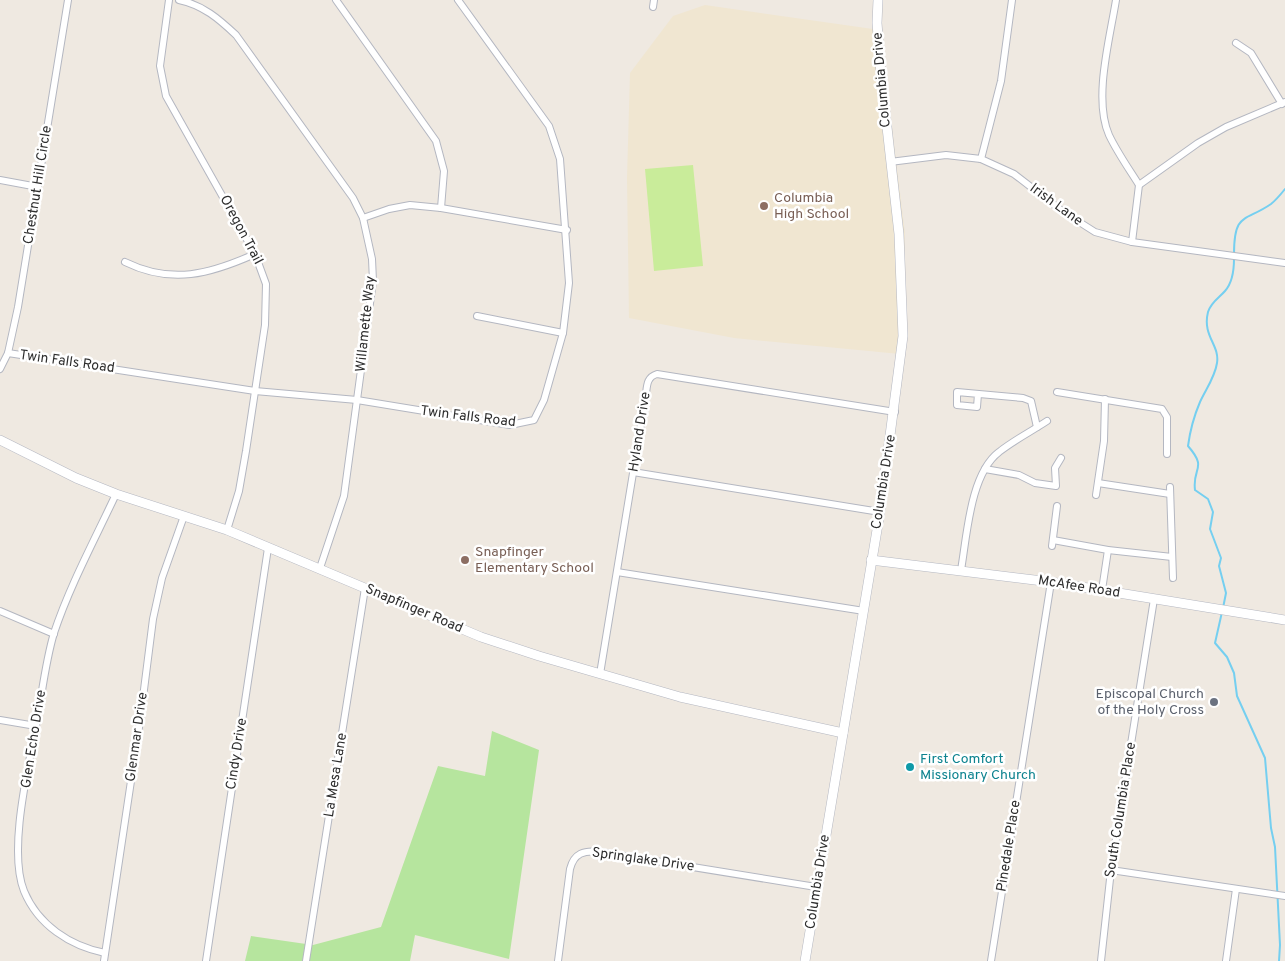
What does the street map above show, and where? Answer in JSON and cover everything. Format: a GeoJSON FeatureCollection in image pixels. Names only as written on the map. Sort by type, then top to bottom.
{"type":"FeatureCollection","features":[{"type":"Feature","properties":{"kind":"street","name":"Chestnut Hill Circle"},"geometry":{"type":"LineString","coordinates":[[0,368],[8,353],[18,308],[68,0]]}},
{"type":"Feature","properties":{"kind":"street","name":"Oregon Trail"},"geometry":{"type":"LineString","coordinates":[[169,0],[160,66],[166,96],[256,254],[264,275],[267,293],[255,391],[239,491],[227,530]]}},
{"type":"Feature","properties":{"kind":"street","name":"Willamette Way"},"geometry":{"type":"LineString","coordinates":[[179,0],[196,4],[220,19],[236,35],[353,198],[363,218],[372,259],[373,280],[344,496],[320,568]]}},
{"type":"Feature","properties":{"kind":"street"},"geometry":{"type":"LineString","coordinates":[[336,0],[436,141],[444,172],[441,208]]}},
{"type":"Feature","properties":{"kind":"street","name":"Twin Falls Road"},"geometry":{"type":"LineString","coordinates":[[8,353],[255,391],[357,400],[510,425],[534,420],[544,400],[563,333],[569,283],[567,230],[560,159],[549,126],[458,0]]}},
{"type":"Feature","properties":{"kind":"street","name":"Columbia Drive"},"geometry":{"type":"LineString","coordinates":[[805,961],[880,512],[895,412],[903,336],[902,282],[880,74],[877,22],[878,0]]}},
{"type":"Feature","properties":{"kind":"street"},"geometry":{"type":"LineString","coordinates":[[981,159],[1001,81],[1012,0]]}},
{"type":"Feature","properties":{"kind":"street"},"geometry":{"type":"LineString","coordinates":[[1116,0],[1103,94],[1103,111],[1109,134],[1139,185],[1132,242]]}},
{"type":"Feature","properties":{"kind":"street"},"geometry":{"type":"LineString","coordinates":[[1139,185],[1198,143],[1226,127],[1284,103],[1251,53],[1236,42]]}},
{"type":"Feature","properties":{"kind":"street","name":"Irish Lane"},"geometry":{"type":"LineString","coordinates":[[890,162],[946,156],[981,159],[1014,174],[1081,225],[1094,232],[1132,242],[1285,263]]}},
{"type":"Feature","properties":{"kind":"street"},"geometry":{"type":"LineString","coordinates":[[0,180],[38,187]]}},
{"type":"Feature","properties":{"kind":"street"},"geometry":{"type":"LineString","coordinates":[[363,218],[410,205],[441,208],[567,230]]}},
{"type":"Feature","properties":{"kind":"street"},"geometry":{"type":"LineString","coordinates":[[125,262],[144,271],[184,275],[212,272],[256,254]]}},
{"type":"Feature","properties":{"kind":"street"},"geometry":{"type":"LineString","coordinates":[[477,316],[563,333]]}},
{"type":"Feature","properties":{"kind":"street","name":"Hyland Drive"},"geometry":{"type":"LineString","coordinates":[[600,674],[648,380],[657,374],[895,412]]}},
{"type":"Feature","properties":{"kind":"street"},"geometry":{"type":"LineString","coordinates":[[1057,392],[1162,409],[1167,417],[1167,454]]}},
{"type":"Feature","properties":{"kind":"street"},"geometry":{"type":"LineString","coordinates":[[978,394],[1031,401],[1038,427]]}},
{"type":"Feature","properties":{"kind":"street"},"geometry":{"type":"LineString","coordinates":[[1096,495],[1104,442],[1106,399]]}},
{"type":"Feature","properties":{"kind":"street"},"geometry":{"type":"LineString","coordinates":[[961,570],[970,511],[985,469],[998,452],[1048,421]]}},
{"type":"Feature","properties":{"kind":"street","name":"Snapfinger Road"},"geometry":{"type":"LineString","coordinates":[[0,440],[76,478],[116,494],[227,530],[481,637],[680,697],[843,733]]}},
{"type":"Feature","properties":{"kind":"street"},"geometry":{"type":"LineString","coordinates":[[985,469],[1019,475],[1035,483],[1056,486],[1055,468],[1060,458]]}},
{"type":"Feature","properties":{"kind":"street"},"geometry":{"type":"LineString","coordinates":[[633,472],[880,512]]}},
{"type":"Feature","properties":{"kind":"street"},"geometry":{"type":"LineString","coordinates":[[1098,483],[1170,491],[1173,578]]}},
{"type":"Feature","properties":{"kind":"street","name":"Glen Echo Drive"},"geometry":{"type":"LineString","coordinates":[[105,953],[90,950],[59,935],[43,922],[24,891],[18,852],[36,726],[46,666],[54,634],[116,494]]}},
{"type":"Feature","properties":{"kind":"street"},"geometry":{"type":"LineString","coordinates":[[1057,506],[1052,543],[1172,556]]}},
{"type":"Feature","properties":{"kind":"street","name":"Glenmar Drive"},"geometry":{"type":"LineString","coordinates":[[104,961],[140,720],[153,618],[164,570],[184,516]]}},
{"type":"Feature","properties":{"kind":"street","name":"Cindy Drive"},"geometry":{"type":"LineString","coordinates":[[206,961],[268,548]]}},
{"type":"Feature","properties":{"kind":"street"},"geometry":{"type":"LineString","coordinates":[[1102,590],[1108,550]]}},
{"type":"Feature","properties":{"kind":"street","name":"McAfee Road"},"geometry":{"type":"LineString","coordinates":[[871,560],[1051,582],[1285,620]]}},
{"type":"Feature","properties":{"kind":"street"},"geometry":{"type":"LineString","coordinates":[[617,572],[864,611]]}},
{"type":"Feature","properties":{"kind":"street","name":"Pinedale Place"},"geometry":{"type":"LineString","coordinates":[[991,961],[1051,582]]}},
{"type":"Feature","properties":{"kind":"street","name":"La Mesa Lane"},"geometry":{"type":"LineString","coordinates":[[306,961],[365,588]]}},
{"type":"Feature","properties":{"kind":"street","name":"South Columbia Place"},"geometry":{"type":"LineString","coordinates":[[1101,961],[1111,870],[1154,599]]}},
{"type":"Feature","properties":{"kind":"street"},"geometry":{"type":"LineString","coordinates":[[0,611],[54,634]]}},
{"type":"Feature","properties":{"kind":"street"},"geometry":{"type":"LineString","coordinates":[[0,720],[36,726]]}},
{"type":"Feature","properties":{"kind":"street","name":"Springlake Drive"},"geometry":{"type":"LineString","coordinates":[[558,961],[570,870],[575,857],[582,852],[600,852],[816,887]]}},
{"type":"Feature","properties":{"kind":"street"},"geometry":{"type":"LineString","coordinates":[[1111,870],[1285,896]]}},
{"type":"Feature","properties":{"kind":"street"},"geometry":{"type":"LineString","coordinates":[[1226,961],[1236,889]]}},
{"type":"Feature","properties":{"kind":"shaded area","name":"Columbia High School"},"geometry":{"type":"Polygon","coordinates":[[[705,5],[880,30],[905,233],[900,354],[734,338],[629,318],[627,178],[630,73],[673,16],[705,5]]]}},
{"type":"Feature","properties":{"kind":"green space"},"geometry":{"type":"Polygon","coordinates":[[[693,165],[703,266],[654,271],[645,169],[693,165]]]}},
{"type":"Feature","properties":{"kind":"green space"},"geometry":{"type":"Polygon","coordinates":[[[492,731],[539,750],[509,959],[415,935],[410,961],[245,961],[251,936],[313,945],[381,927],[438,766],[485,776],[492,731]]]}},
{"type":"Feature","properties":{"kind":"waterway"},"geometry":{"type":"LineString","coordinates":[[1234,254],[1236,231],[1239,224],[1271,204],[1285,189]]}},
{"type":"Feature","properties":{"kind":"waterway"},"geometry":{"type":"LineString","coordinates":[[1223,608],[1226,593],[1219,566],[1221,558],[1210,529],[1213,512],[1208,499],[1195,490],[1198,464],[1197,459],[1188,446],[1196,413],[1217,363],[1216,351],[1207,328],[1208,312],[1213,303],[1230,284],[1234,259]]}},
{"type":"Feature","properties":{"kind":"waterway"},"geometry":{"type":"LineString","coordinates":[[1222,612],[1215,643],[1227,657],[1234,673],[1237,696],[1265,758],[1271,828],[1275,847],[1280,945],[1279,961]]}},
{"type":"Feature","properties":{"kind":"place","name":"Columbia High School"},"geometry":{"type":"Point","coordinates":[764,206]}},
{"type":"Feature","properties":{"kind":"place","name":"Snapfinger Elementary School"},"geometry":{"type":"Point","coordinates":[465,560]}},
{"type":"Feature","properties":{"kind":"place","name":"Episcopal Church of the Holy Cross"},"geometry":{"type":"Point","coordinates":[1214,702]}},
{"type":"Feature","properties":{"kind":"place","name":"First Comfort Missionary Church"},"geometry":{"type":"Point","coordinates":[910,767]}}]}
